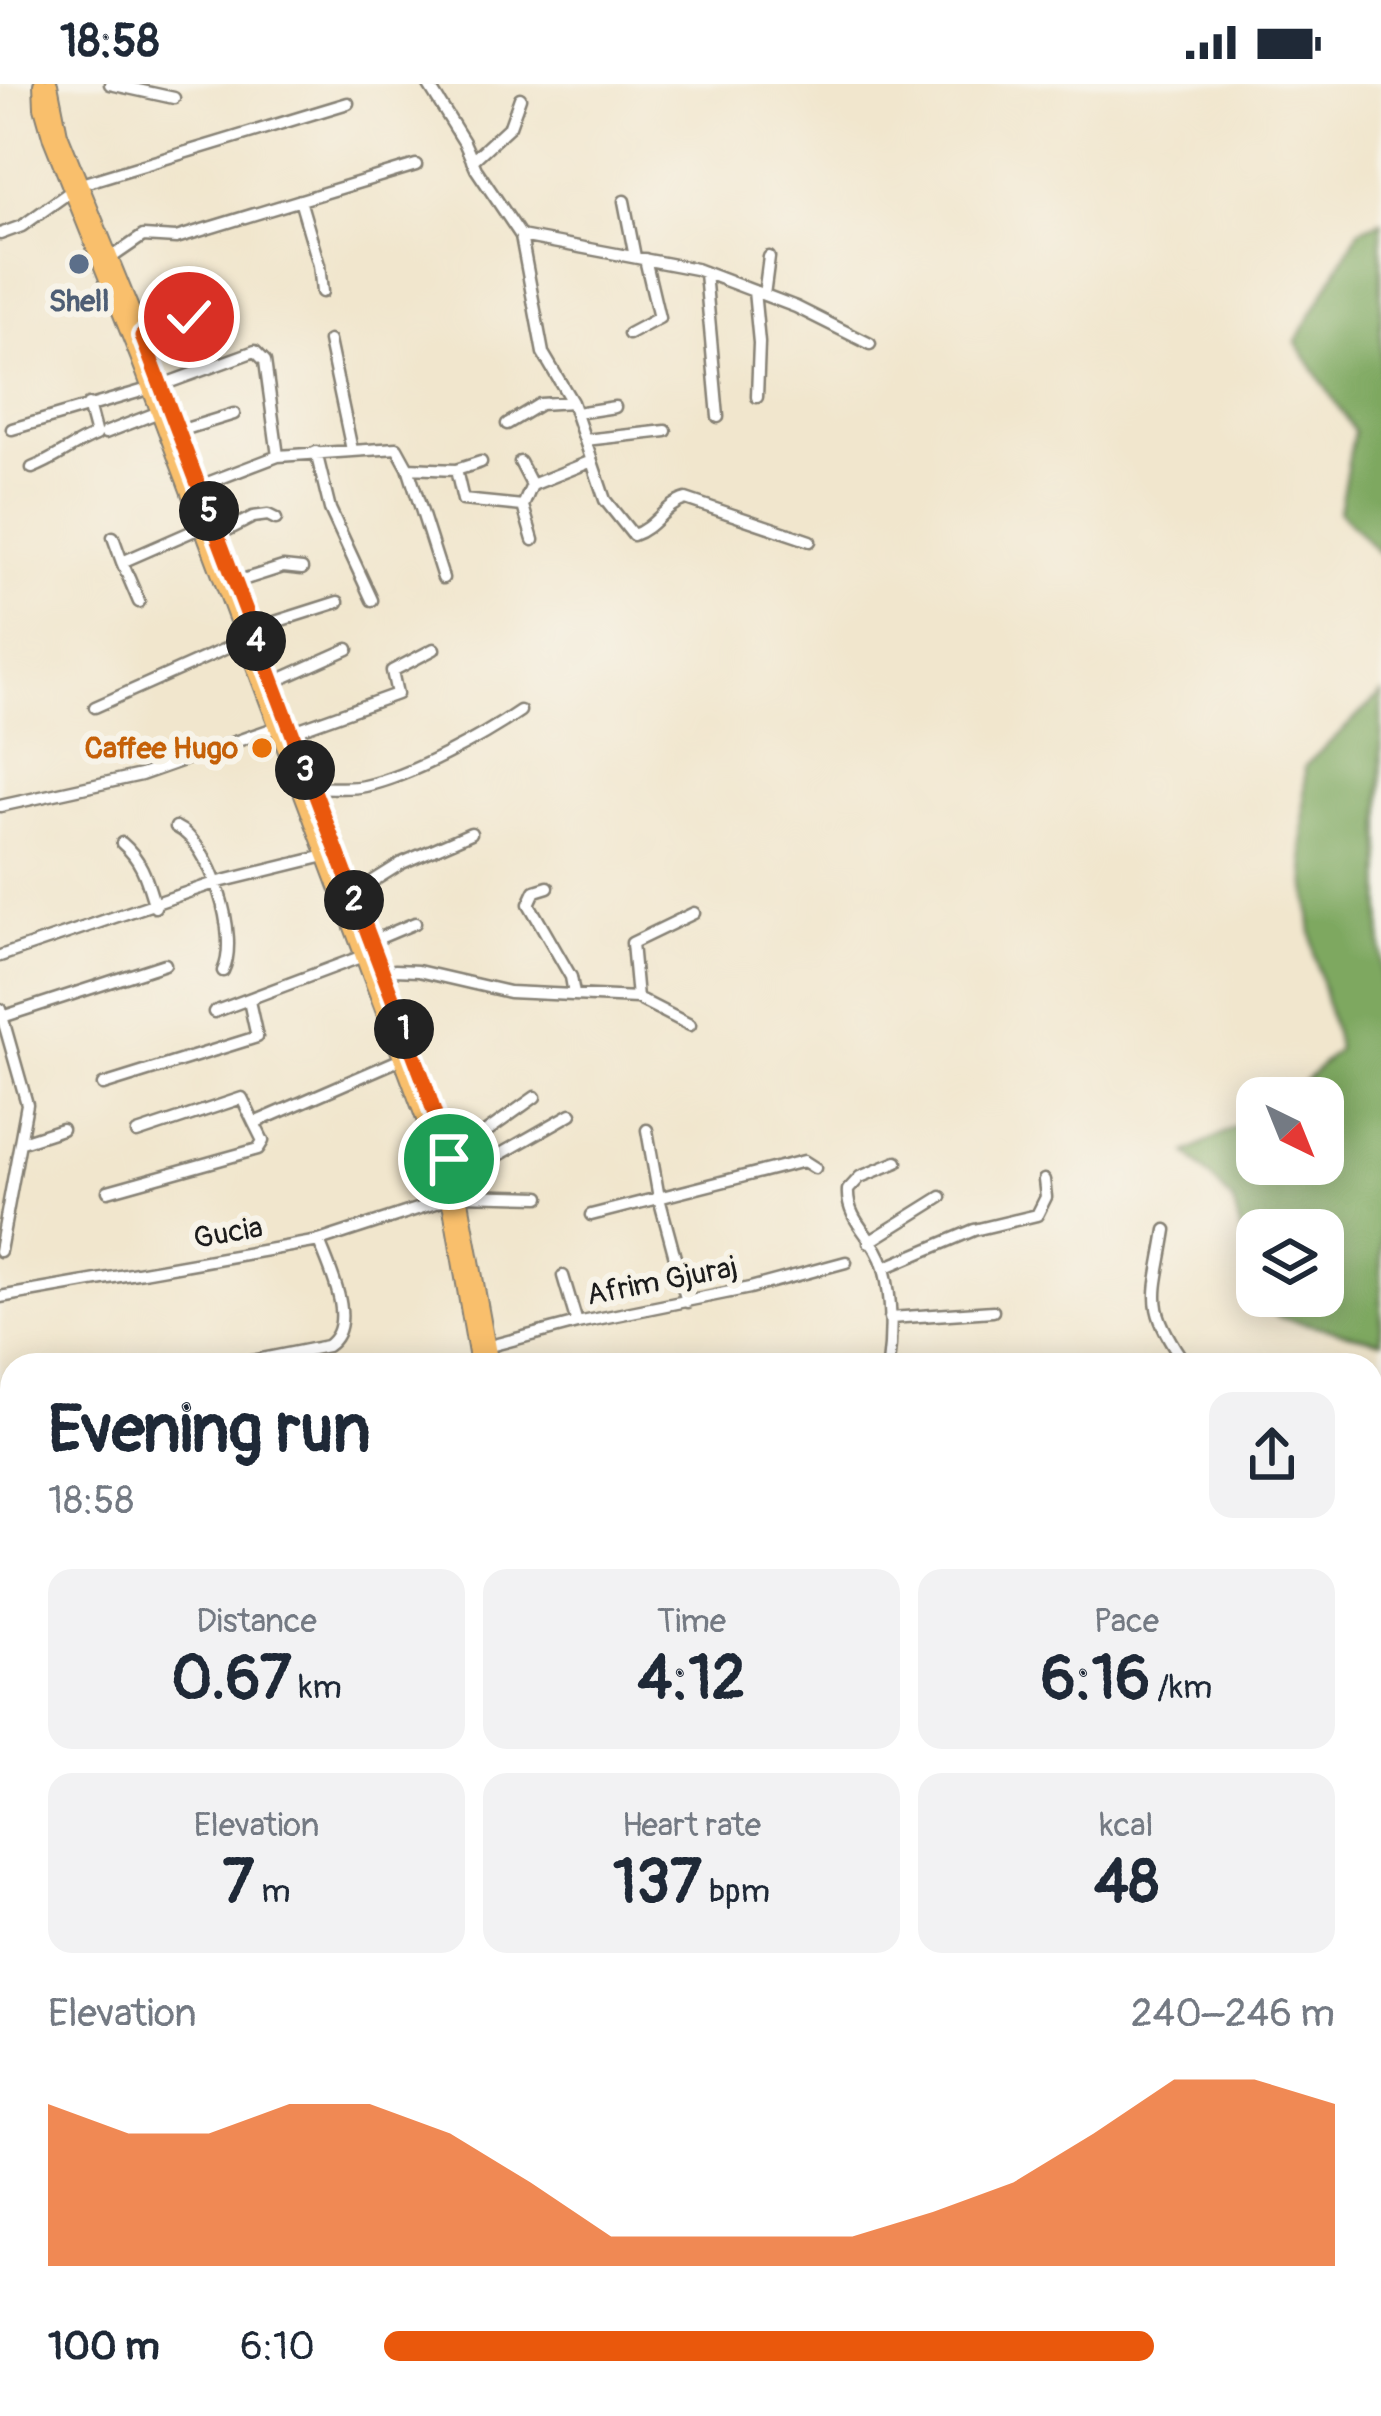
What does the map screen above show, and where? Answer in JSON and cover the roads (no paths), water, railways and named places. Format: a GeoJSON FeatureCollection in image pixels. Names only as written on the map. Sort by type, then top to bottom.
{"type":"FeatureCollection","features":[{"type":"Feature","properties":{"kind":"main road"},"geometry":{"type":"LineString","coordinates":[[41,84],[51,139],[77,187]]}},
{"type":"Feature","properties":{"kind":"main road"},"geometry":{"type":"LineString","coordinates":[[50,84],[56,123],[77,187],[156,386],[179,431],[202,527],[398,1030],[454,1191],[480,1353]]}},
{"type":"Feature","properties":{"kind":"main road"},"geometry":{"type":"LineString","coordinates":[[106,261],[142,336],[144,355]]}},
{"type":"Feature","properties":{"kind":"main road"},"geometry":{"type":"LineString","coordinates":[[156,386],[159,412],[236,582],[249,638],[272,683],[283,731]]}},
{"type":"Feature","properties":{"kind":"street"},"geometry":{"type":"LineString","coordinates":[[110,84],[175,98]]}},
{"type":"Feature","properties":{"kind":"street"},"geometry":{"type":"LineString","coordinates":[[428,84],[521,236],[542,353],[574,408],[605,500],[633,536],[673,502],[686,499],[810,541]]}},
{"type":"Feature","properties":{"kind":"street"},"geometry":{"type":"LineString","coordinates":[[472,161],[509,126],[520,98]]}},
{"type":"Feature","properties":{"kind":"street"},"geometry":{"type":"LineString","coordinates":[[0,234],[22,226],[77,187],[348,103]]}},
{"type":"Feature","properties":{"kind":"street"},"geometry":{"type":"LineString","coordinates":[[106,261],[142,236],[176,238],[416,164]]}},
{"type":"Feature","properties":{"kind":"street"},"geometry":{"type":"LineString","coordinates":[[300,200],[320,265],[322,292]]}},
{"type":"Feature","properties":{"kind":"street"},"geometry":{"type":"LineString","coordinates":[[624,201],[659,318],[629,334]]}},
{"type":"Feature","properties":{"kind":"street"},"geometry":{"type":"LineString","coordinates":[[521,236],[705,273],[870,344]]}},
{"type":"Feature","properties":{"kind":"street"},"geometry":{"type":"LineString","coordinates":[[757,397],[759,293],[770,257]]}},
{"type":"Feature","properties":{"kind":"street"},"geometry":{"type":"LineString","coordinates":[[705,273],[718,417]]}},
{"type":"Feature","properties":{"kind":"street"},"geometry":{"type":"LineString","coordinates":[[142,336],[189,317]]}},
{"type":"Feature","properties":{"kind":"street"},"geometry":{"type":"LineString","coordinates":[[328,341],[352,450]]}},
{"type":"Feature","properties":{"kind":"street"},"geometry":{"type":"LineString","coordinates":[[12,429],[255,351],[266,361],[278,456]]}},
{"type":"Feature","properties":{"kind":"street"},"geometry":{"type":"LineString","coordinates":[[507,424],[540,404],[615,406]]}},
{"type":"Feature","properties":{"kind":"street"},"geometry":{"type":"LineString","coordinates":[[32,468],[62,457],[69,446],[96,435],[88,405]]}},
{"type":"Feature","properties":{"kind":"street"},"geometry":{"type":"LineString","coordinates":[[106,433],[159,412]]}},
{"type":"Feature","properties":{"kind":"street"},"geometry":{"type":"LineString","coordinates":[[179,431],[234,414]]}},
{"type":"Feature","properties":{"kind":"street"},"geometry":{"type":"LineString","coordinates":[[585,440],[666,431]]}},
{"type":"Feature","properties":{"kind":"street"},"geometry":{"type":"LineString","coordinates":[[194,488],[278,456],[397,448],[408,468],[443,578]]}},
{"type":"Feature","properties":{"kind":"street"},"geometry":{"type":"LineString","coordinates":[[316,452],[330,508],[372,600]]}},
{"type":"Feature","properties":{"kind":"street"},"geometry":{"type":"LineString","coordinates":[[532,540],[524,506],[532,485],[592,461]]}},
{"type":"Feature","properties":{"kind":"street"},"geometry":{"type":"LineString","coordinates":[[408,468],[456,470],[481,462]]}},
{"type":"Feature","properties":{"kind":"street"},"geometry":{"type":"LineString","coordinates":[[520,462],[532,485]]}},
{"type":"Feature","properties":{"kind":"street"},"geometry":{"type":"LineString","coordinates":[[456,470],[463,500],[524,506]]}},
{"type":"Feature","properties":{"kind":"street"},"geometry":{"type":"LineString","coordinates":[[218,535],[253,517],[275,519]]}},
{"type":"Feature","properties":{"kind":"street"},"geometry":{"type":"LineString","coordinates":[[122,562],[202,527]]}},
{"type":"Feature","properties":{"kind":"street"},"geometry":{"type":"LineString","coordinates":[[113,537],[139,602]]}},
{"type":"Feature","properties":{"kind":"street"},"geometry":{"type":"LineString","coordinates":[[236,582],[283,567],[302,569]]}},
{"type":"Feature","properties":{"kind":"street"},"geometry":{"type":"LineString","coordinates":[[95,707],[275,622],[338,602]]}},
{"type":"Feature","properties":{"kind":"street"},"geometry":{"type":"LineString","coordinates":[[272,683],[347,649]]}},
{"type":"Feature","properties":{"kind":"street"},"geometry":{"type":"LineString","coordinates":[[0,806],[158,770],[397,694],[392,671],[434,649]]}},
{"type":"Feature","properties":{"kind":"street"},"geometry":{"type":"LineString","coordinates":[[306,789],[360,787],[409,771],[520,711]]}},
{"type":"Feature","properties":{"kind":"street"},"geometry":{"type":"LineString","coordinates":[[176,827],[200,850],[215,883],[230,946],[223,971]]}},
{"type":"Feature","properties":{"kind":"street"},"geometry":{"type":"LineString","coordinates":[[347,896],[402,863],[470,833]]}},
{"type":"Feature","properties":{"kind":"street"},"geometry":{"type":"LineString","coordinates":[[122,843],[144,869],[155,907]]}},
{"type":"Feature","properties":{"kind":"street"},"geometry":{"type":"LineString","coordinates":[[0,956],[215,883],[331,854]]}},
{"type":"Feature","properties":{"kind":"street"},"geometry":{"type":"LineString","coordinates":[[548,887],[535,891],[529,904],[562,961],[574,994]]}},
{"type":"Feature","properties":{"kind":"street"},"geometry":{"type":"LineString","coordinates":[[637,998],[632,943],[694,913]]}},
{"type":"Feature","properties":{"kind":"street"},"geometry":{"type":"LineString","coordinates":[[214,1012],[367,949],[415,923]]}},
{"type":"Feature","properties":{"kind":"street"},"geometry":{"type":"LineString","coordinates":[[0,1251],[22,1142],[26,1093],[1,1013],[165,964]]}},
{"type":"Feature","properties":{"kind":"street"},"geometry":{"type":"LineString","coordinates":[[377,976],[418,971],[509,992],[637,998],[690,1025]]}},
{"type":"Feature","properties":{"kind":"street"},"geometry":{"type":"LineString","coordinates":[[103,1085],[257,1036],[249,1001]]}},
{"type":"Feature","properties":{"kind":"street"},"geometry":{"type":"LineString","coordinates":[[254,1123],[407,1056]]}},
{"type":"Feature","properties":{"kind":"street"},"geometry":{"type":"LineString","coordinates":[[108,1191],[258,1149],[263,1141],[242,1097],[136,1133]]}},
{"type":"Feature","properties":{"kind":"street"},"geometry":{"type":"LineString","coordinates":[[443,1162],[535,1097]]}},
{"type":"Feature","properties":{"kind":"street"},"geometry":{"type":"LineString","coordinates":[[454,1191],[572,1114]]}},
{"type":"Feature","properties":{"kind":"street"},"geometry":{"type":"LineString","coordinates":[[22,1142],[62,1129]]}},
{"type":"Feature","properties":{"kind":"street"},"geometry":{"type":"LineString","coordinates":[[647,1130],[659,1198],[687,1302]]}},
{"type":"Feature","properties":{"kind":"street"},"geometry":{"type":"LineString","coordinates":[[591,1215],[804,1161],[815,1168]]}},
{"type":"Feature","properties":{"kind":"street"},"geometry":{"type":"LineString","coordinates":[[889,1353],[884,1268],[849,1212],[848,1190],[860,1177],[897,1162]]}},
{"type":"Feature","properties":{"kind":"street"},"geometry":{"type":"LineString","coordinates":[[884,1268],[974,1230],[1037,1215],[1046,1197],[1044,1180]]}},
{"type":"Feature","properties":{"kind":"street"},"geometry":{"type":"LineString","coordinates":[[454,1191],[540,1197]]}},
{"type":"Feature","properties":{"kind":"street","name":"Gucia"},"geometry":{"type":"LineString","coordinates":[[0,1297],[319,1241],[454,1191]]}},
{"type":"Feature","properties":{"kind":"street"},"geometry":{"type":"LineString","coordinates":[[869,1242],[941,1197]]}},
{"type":"Feature","properties":{"kind":"street"},"geometry":{"type":"LineString","coordinates":[[1166,1231],[1154,1303],[1156,1318],[1178,1353]]}},
{"type":"Feature","properties":{"kind":"street"},"geometry":{"type":"LineString","coordinates":[[292,1353],[327,1346],[337,1340],[341,1328],[339,1302],[319,1241]]}},
{"type":"Feature","properties":{"kind":"street","name":"Afrim Gjuraj"},"geometry":{"type":"LineString","coordinates":[[480,1353],[577,1323],[687,1302],[846,1262]]}},
{"type":"Feature","properties":{"kind":"street"},"geometry":{"type":"LineString","coordinates":[[563,1276],[577,1323]]}},
{"type":"Feature","properties":{"kind":"street"},"geometry":{"type":"LineString","coordinates":[[890,1318],[993,1311]]}},
{"type":"Feature","properties":{"kind":"place","name":"Shell"},"geometry":{"type":"Point","coordinates":[79,264]}},
{"type":"Feature","properties":{"kind":"place","name":"Caffee Hugo"},"geometry":{"type":"Point","coordinates":[262,748]}}]}
